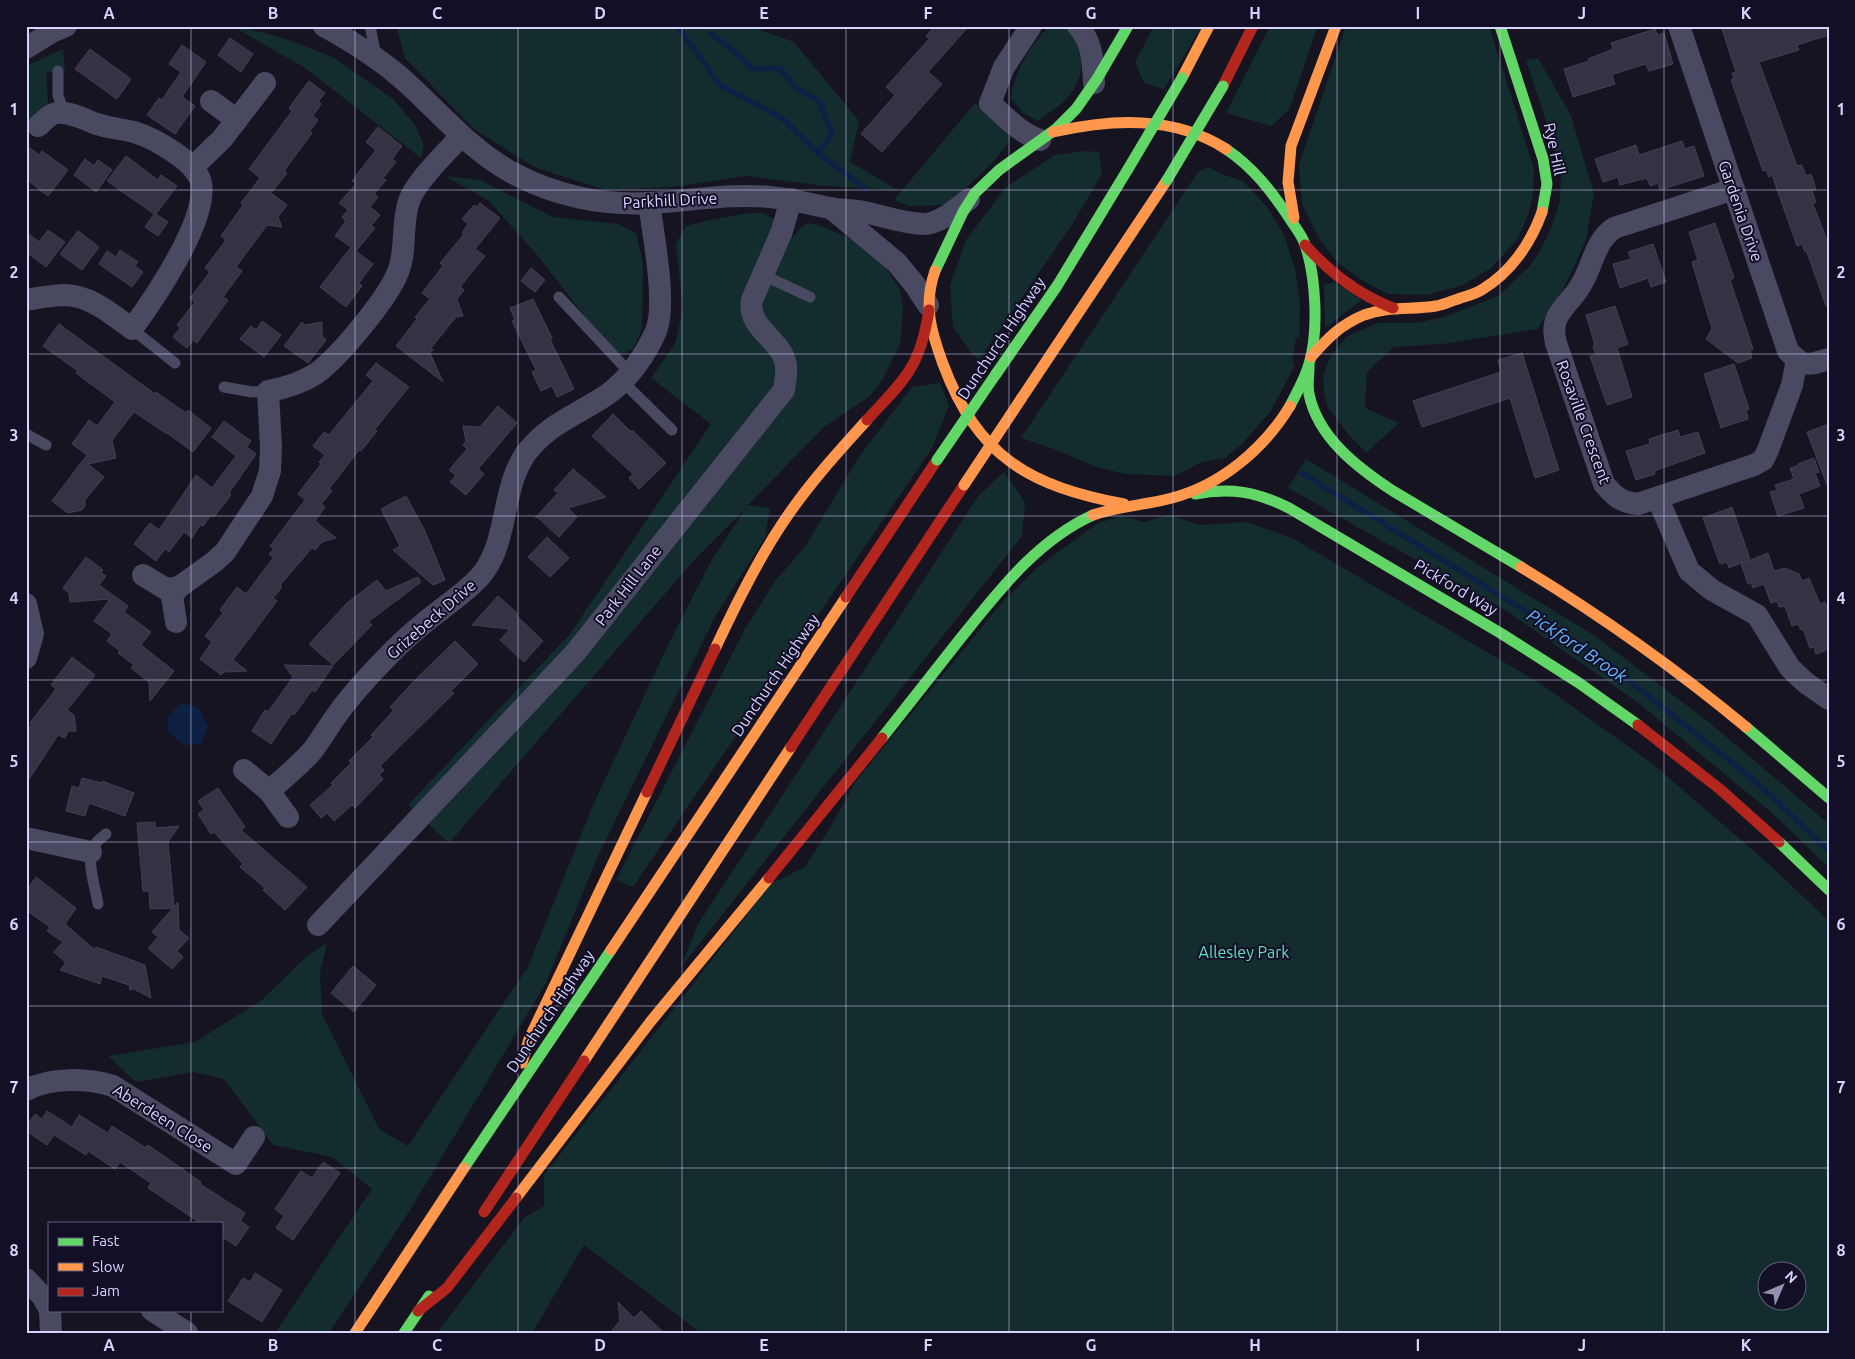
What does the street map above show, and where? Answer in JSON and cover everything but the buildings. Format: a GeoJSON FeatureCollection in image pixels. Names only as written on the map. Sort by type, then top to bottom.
{"type":"FeatureCollection","features":[{"type":"Feature","properties":{"kind":"main road"},"geometry":{"type":"LineString","coordinates":[[514,1093],[529,1039],[745,586],[782,524],[825,466],[888,397],[912,366],[925,335],[934,272],[969,199],[988,179],[1016,156],[1047,136],[1077,108],[1128,26]]}},
{"type":"Feature","properties":{"kind":"main road","name":"Dunchurch Highway"},"geometry":{"type":"LineString","coordinates":[[355,1333],[937,460],[1057,286],[1182,78],[1208,26]]}},
{"type":"Feature","properties":{"kind":"main road"},"geometry":{"type":"LineString","coordinates":[[479,1220],[1167,180],[1223,86],[1253,26]]}},
{"type":"Feature","properties":{"kind":"main road"},"geometry":{"type":"LineString","coordinates":[[1336,26],[1291,146],[1288,163],[1290,203],[1305,245],[1313,297],[1314,325],[1309,392],[1315,411],[1326,433],[1353,462],[1378,482],[1499,553],[1608,622],[1709,696],[1829,798]]}},
{"type":"Feature","properties":{"kind":"main road","name":"Rye Hill"},"geometry":{"type":"LineString","coordinates":[[1310,360],[1324,341],[1342,326],[1365,315],[1393,308],[1438,306],[1482,290],[1512,265],[1526,246],[1537,226],[1544,205],[1547,184],[1543,159],[1532,121],[1500,26]]}},
{"type":"Feature","properties":{"kind":"main road"},"geometry":{"type":"LineString","coordinates":[[1047,136],[1109,122],[1142,122],[1172,126],[1200,135],[1226,150],[1252,170],[1272,192],[1300,234]]}},
{"type":"Feature","properties":{"kind":"main road","name":"Rye Hill"},"geometry":{"type":"LineString","coordinates":[[1305,245],[1323,266],[1348,286],[1371,300],[1393,308]]}},
{"type":"Feature","properties":{"kind":"main road"},"geometry":{"type":"LineString","coordinates":[[928,308],[948,378],[973,424],[989,443],[1011,462],[1039,480],[1068,492],[1135,505]]}},
{"type":"Feature","properties":{"kind":"main road"},"geometry":{"type":"LineString","coordinates":[[1176,498],[1219,477],[1238,464],[1258,446],[1274,428],[1300,388],[1310,360]]}},
{"type":"Feature","properties":{"kind":"main road","name":"Pickford Way"},"geometry":{"type":"LineString","coordinates":[[418,1311],[447,1288],[651,1021],[835,797],[998,592],[1028,560],[1056,538],[1084,519],[1109,509],[1207,492],[1253,493],[1275,500],[1428,589],[1528,650],[1605,701],[1675,754],[1735,803],[1761,825],[1829,890]]}},
{"type":"Feature","properties":{"kind":"main road"},"geometry":{"type":"LineString","coordinates":[[404,1333],[440,1278]]}},
{"type":"Feature","properties":{"kind":"street"},"geometry":{"type":"LineString","coordinates":[[27,46],[66,26]]}},
{"type":"Feature","properties":{"kind":"street","name":"Parkhill Drive"},"geometry":{"type":"LineString","coordinates":[[324,26],[358,45],[376,58],[406,82],[461,136],[487,156],[511,172],[545,187],[579,198],[612,203],[648,204],[730,196],[768,196],[866,213],[897,221],[924,224],[934,222],[951,213],[969,199]]}},
{"type":"Feature","properties":{"kind":"street"},"geometry":{"type":"LineString","coordinates":[[1030,26],[1004,67],[990,102],[1015,128],[1028,136],[1047,136]]}},
{"type":"Feature","properties":{"kind":"street"},"geometry":{"type":"LineString","coordinates":[[1078,26],[1085,34],[1092,52],[1094,83]]}},
{"type":"Feature","properties":{"kind":"street","name":"Gardenia Drive"},"geometry":{"type":"LineString","coordinates":[[1679,26],[1788,351],[1797,360]]}},
{"type":"Feature","properties":{"kind":"street"},"geometry":{"type":"LineString","coordinates":[[192,167],[222,139],[266,83]]}},
{"type":"Feature","properties":{"kind":"street"},"geometry":{"type":"LineString","coordinates":[[210,101],[237,120]]}},
{"type":"Feature","properties":{"kind":"street"},"geometry":{"type":"LineString","coordinates":[[26,300],[68,295],[99,305],[132,329],[151,303],[172,268],[196,220],[201,201],[201,183],[192,167],[152,139],[134,132],[98,125],[64,113],[53,114],[38,126]]}},
{"type":"Feature","properties":{"kind":"street"},"geometry":{"type":"LineString","coordinates":[[176,622],[172,596],[179,587],[225,552],[262,496],[270,471],[271,447],[268,391],[289,387],[316,373],[338,354],[389,291],[399,271],[403,250],[405,219],[410,200],[421,183],[461,136]]}},
{"type":"Feature","properties":{"kind":"street","name":"Rosaville Crescent"},"geometry":{"type":"LineString","coordinates":[[1734,189],[1614,228],[1605,234],[1599,242],[1594,260],[1579,289],[1559,313],[1555,322],[1556,343],[1604,484],[1625,503],[1638,504],[1658,499],[1763,460],[1792,385],[1797,360]]}},
{"type":"Feature","properties":{"kind":"street","name":"Park Hill Lane"},"geometry":{"type":"LineString","coordinates":[[318,925],[574,653],[784,390],[786,365],[776,345],[755,322],[750,310],[752,300],[782,231],[791,199]]}},
{"type":"Feature","properties":{"kind":"street","name":"Grizebeck Drive"},"geometry":{"type":"LineString","coordinates":[[269,791],[314,749],[340,711],[394,649],[426,620],[468,588],[482,573],[493,555],[513,478],[526,454],[542,436],[561,421],[609,393],[626,377],[644,354],[657,329],[661,299],[648,204]]}},
{"type":"Feature","properties":{"kind":"street","name":"Parkhill Drive"},"geometry":{"type":"LineString","coordinates":[[831,208],[896,263],[916,285],[928,308]]}},
{"type":"Feature","properties":{"kind":"street"},"geometry":{"type":"LineString","coordinates":[[1797,360],[1808,365],[1829,359]]}},
{"type":"Feature","properties":{"kind":"street"},"geometry":{"type":"LineString","coordinates":[[1658,499],[1689,571],[1712,590],[1756,615],[1790,668],[1806,683],[1829,699]]}},
{"type":"Feature","properties":{"kind":"street"},"geometry":{"type":"LineString","coordinates":[[143,575],[166,589],[179,587]]}},
{"type":"Feature","properties":{"kind":"street"},"geometry":{"type":"LineString","coordinates":[[26,604],[33,634],[26,658]]}},
{"type":"Feature","properties":{"kind":"street"},"geometry":{"type":"LineString","coordinates":[[244,770],[269,791],[288,817]]}},
{"type":"Feature","properties":{"kind":"street"},"geometry":{"type":"LineString","coordinates":[[26,838],[91,852]]}},
{"type":"Feature","properties":{"kind":"street","name":"Aberdeen Close"},"geometry":{"type":"LineString","coordinates":[[26,1090],[47,1082],[84,1080],[113,1086],[236,1164],[254,1137]]}},
{"type":"Feature","properties":{"kind":"street"},"geometry":{"type":"LineString","coordinates":[[26,1279],[42,1296],[48,1307]]}},
{"type":"Feature","properties":{"kind":"street"},"geometry":{"type":"LineString","coordinates":[[49,1312],[50,1333]]}},
{"type":"Feature","properties":{"kind":"street"},"geometry":{"type":"LineString","coordinates":[[155,1312],[187,1333]]}},
{"type":"Feature","properties":{"kind":"lane"},"geometry":{"type":"LineString","coordinates":[[370,26],[376,58]]}},
{"type":"Feature","properties":{"kind":"lane"},"geometry":{"type":"LineString","coordinates":[[58,71],[58,95],[64,113]]}},
{"type":"Feature","properties":{"kind":"lane"},"geometry":{"type":"LineString","coordinates":[[763,275],[810,298]]}},
{"type":"Feature","properties":{"kind":"lane"},"geometry":{"type":"LineString","coordinates":[[559,297],[672,430]]}},
{"type":"Feature","properties":{"kind":"lane"},"geometry":{"type":"LineString","coordinates":[[132,329],[175,364]]}},
{"type":"Feature","properties":{"kind":"lane"},"geometry":{"type":"LineString","coordinates":[[224,387],[252,392],[268,391]]}},
{"type":"Feature","properties":{"kind":"lane"},"geometry":{"type":"LineString","coordinates":[[26,434],[46,445]]}},
{"type":"Feature","properties":{"kind":"lane"},"geometry":{"type":"LineString","coordinates":[[98,904],[91,864],[91,852],[96,843],[106,834]]}},
{"type":"Feature","properties":{"kind":"green space"},"geometry":{"type":"Polygon","coordinates":[[[232,26],[283,38],[333,57],[393,99],[415,125],[424,145],[421,158],[305,68],[232,26]]]}},
{"type":"Feature","properties":{"kind":"green space"},"geometry":{"type":"Polygon","coordinates":[[[396,26],[749,26],[794,42],[859,121],[850,162],[898,190],[825,186],[746,176],[673,187],[605,190],[536,168],[475,130],[405,58],[396,26]]]}},
{"type":"Feature","properties":{"kind":"green space"},"geometry":{"type":"Polygon","coordinates":[[[1154,26],[1202,26],[1164,89],[1144,83],[1135,62],[1154,26]]]}},
{"type":"Feature","properties":{"kind":"green space"},"geometry":{"type":"Polygon","coordinates":[[[1270,26],[1318,26],[1289,110],[1271,126],[1226,113],[1270,26]]]}},
{"type":"Feature","properties":{"kind":"green space"},"geometry":{"type":"Polygon","coordinates":[[[1346,26],[1489,26],[1534,169],[1533,195],[1528,215],[1517,240],[1491,268],[1463,285],[1427,295],[1388,294],[1365,282],[1338,263],[1320,240],[1302,204],[1299,165],[1346,26]]]}},
{"type":"Feature","properties":{"kind":"green space"},"geometry":{"type":"Polygon","coordinates":[[[1048,27],[1066,28],[1077,39],[1081,47],[1081,72],[1074,90],[1068,97],[1038,121],[1023,113],[1011,98],[1019,69],[1035,43],[1048,27]]]}},
{"type":"Feature","properties":{"kind":"green space"},"geometry":{"type":"Polygon","coordinates":[[[63,49],[65,71],[46,73],[48,104],[30,119],[26,116],[26,66],[63,49]]]}},
{"type":"Feature","properties":{"kind":"green space"},"geometry":{"type":"Polygon","coordinates":[[[1538,58],[1571,116],[1594,194],[1586,240],[1561,294],[1537,329],[1442,344],[1394,347],[1367,372],[1365,408],[1399,423],[1366,453],[1328,408],[1324,392],[1323,377],[1330,357],[1346,337],[1377,323],[1416,323],[1444,317],[1498,296],[1530,266],[1552,226],[1560,201],[1561,178],[1554,146],[1526,60],[1538,58]]]}},
{"type":"Feature","properties":{"kind":"green space"},"geometry":{"type":"Polygon","coordinates":[[[975,103],[1011,137],[992,163],[944,205],[909,206],[894,200],[975,103]]]}},
{"type":"Feature","properties":{"kind":"green space"},"geometry":{"type":"Polygon","coordinates":[[[1084,151],[1099,152],[1102,174],[1073,223],[979,360],[953,327],[950,285],[966,240],[1006,187],[1055,155],[1084,151]]]}},
{"type":"Feature","properties":{"kind":"green space"},"geometry":{"type":"Polygon","coordinates":[[[1209,167],[1221,174],[1243,181],[1267,207],[1284,235],[1295,269],[1300,304],[1299,337],[1296,338],[1292,361],[1295,365],[1271,411],[1242,444],[1225,458],[1202,462],[1175,476],[1125,474],[1096,467],[1054,449],[1021,438],[1198,172],[1209,167]]]}},
{"type":"Feature","properties":{"kind":"green space"},"geometry":{"type":"Polygon","coordinates":[[[445,176],[480,180],[553,217],[618,224],[636,233],[643,263],[642,329],[633,349],[614,357],[610,349],[538,256],[489,201],[445,176]]]}},
{"type":"Feature","properties":{"kind":"green space"},"geometry":{"type":"Polygon","coordinates":[[[749,213],[762,213],[776,220],[782,231],[793,237],[802,226],[809,223],[818,225],[848,237],[867,251],[889,272],[900,290],[903,307],[900,344],[881,382],[870,396],[824,427],[748,505],[770,508],[765,538],[716,615],[597,858],[546,983],[412,1207],[329,1333],[275,1333],[372,1189],[332,1157],[273,1145],[224,1079],[193,1072],[136,1082],[108,1056],[195,1042],[262,1000],[307,956],[327,943],[320,973],[322,1014],[379,1129],[408,1146],[528,967],[593,805],[668,645],[711,561],[746,508],[695,559],[449,843],[408,805],[570,634],[711,424],[651,378],[675,344],[683,309],[676,244],[686,226],[749,213]]]}},
{"type":"Feature","properties":{"kind":"green space"},"geometry":{"type":"Polygon","coordinates":[[[1334,282],[1362,300],[1325,328],[1324,285],[1334,282]]]}},
{"type":"Feature","properties":{"kind":"green space"},"geometry":{"type":"Polygon","coordinates":[[[940,383],[949,406],[932,448],[633,887],[616,880],[746,627],[775,581],[806,545],[858,458],[912,387],[940,383]]]}},
{"type":"Feature","properties":{"kind":"green space"},"geometry":{"type":"Polygon","coordinates":[[[1306,459],[1595,636],[1710,723],[1829,824],[1829,868],[1772,813],[1637,702],[1505,610],[1288,488],[1306,459]]]}},
{"type":"Feature","properties":{"kind":"green space"},"geometry":{"type":"Polygon","coordinates":[[[1004,472],[1025,502],[1022,536],[681,967],[698,924],[979,495],[1004,472]]]}},
{"type":"Feature","properties":{"kind":"green space","name":"Allesley Park"},"geometry":{"type":"Polygon","coordinates":[[[1169,515],[1201,525],[1247,522],[1294,539],[1538,682],[1653,764],[1771,866],[1829,921],[1829,1333],[701,1333],[584,1245],[532,1333],[437,1333],[524,1218],[544,1206],[544,1175],[771,884],[805,867],[856,781],[1004,600],[1039,566],[1098,523],[1122,516],[1144,522],[1169,515]]]}},
{"type":"Feature","properties":{"kind":"water"},"geometry":{"type":"Polygon","coordinates":[[[181,703],[198,707],[208,726],[201,744],[184,745],[168,732],[168,717],[181,703]]]}},
{"type":"Feature","properties":{"kind":"waterway","name":"Pickford Brook"},"geometry":{"type":"LineString","coordinates":[[677,26],[720,85],[783,119],[818,153],[866,189]]}},
{"type":"Feature","properties":{"kind":"waterway"},"geometry":{"type":"LineString","coordinates":[[711,34],[734,51],[752,69],[779,68],[796,88],[819,101],[832,133],[818,153]]}},
{"type":"Feature","properties":{"kind":"waterway","name":"Pickford Brook"},"geometry":{"type":"LineString","coordinates":[[1302,473],[1598,656],[1754,780],[1829,851]]}},
{"type":"Feature","properties":{"kind":"traffic: fast"},"geometry":{"type":"LineString","coordinates":[[935,271],[963,212],[975,193],[999,170],[1056,129],[1076,109],[1097,79],[1128,26]]}},
{"type":"Feature","properties":{"kind":"traffic: fast"},"geometry":{"type":"LineString","coordinates":[[1500,26],[1543,159],[1547,184],[1542,212]]}},
{"type":"Feature","properties":{"kind":"traffic: fast"},"geometry":{"type":"LineString","coordinates":[[1128,169],[1182,78]]}},
{"type":"Feature","properties":{"kind":"traffic: fast"},"geometry":{"type":"LineString","coordinates":[[1167,180],[1223,86]]}},
{"type":"Feature","properties":{"kind":"traffic: fast"},"geometry":{"type":"LineString","coordinates":[[1226,149],[1254,172],[1269,190],[1300,233],[1308,255],[1315,303],[1314,336],[1307,370],[1290,406]]}},
{"type":"Feature","properties":{"kind":"traffic: fast"},"geometry":{"type":"LineString","coordinates":[[996,374],[1057,286],[1128,169]]}},
{"type":"Feature","properties":{"kind":"traffic: fast"},"geometry":{"type":"LineString","coordinates":[[1309,367],[1308,391],[1314,410],[1330,438],[1353,462],[1393,491],[1521,567]]}},
{"type":"Feature","properties":{"kind":"traffic: fast"},"geometry":{"type":"LineString","coordinates":[[937,460],[996,374]]}},
{"type":"Feature","properties":{"kind":"traffic: fast"},"geometry":{"type":"LineString","coordinates":[[1195,494],[1220,491],[1244,492],[1266,498],[1289,508],[1502,634],[1579,683],[1638,725]]}},
{"type":"Feature","properties":{"kind":"traffic: fast"},"geometry":{"type":"LineString","coordinates":[[882,738],[974,621],[1019,569],[1054,539],[1072,526],[1093,515]]}},
{"type":"Feature","properties":{"kind":"traffic: fast"},"geometry":{"type":"LineString","coordinates":[[1746,727],[1829,798]]}},
{"type":"Feature","properties":{"kind":"traffic: fast"},"geometry":{"type":"LineString","coordinates":[[1779,842],[1829,890]]}},
{"type":"Feature","properties":{"kind":"traffic: fast"},"geometry":{"type":"LineString","coordinates":[[464,1168],[611,950]]}},
{"type":"Feature","properties":{"kind":"traffic: fast"},"geometry":{"type":"LineString","coordinates":[[404,1333],[429,1296]]}},
{"type":"Feature","properties":{"kind":"traffic: slow"},"geometry":{"type":"LineString","coordinates":[[1182,78],[1209,26]]}},
{"type":"Feature","properties":{"kind":"traffic: slow"},"geometry":{"type":"LineString","coordinates":[[1294,218],[1288,182],[1291,146],[1336,26]]}},
{"type":"Feature","properties":{"kind":"traffic: slow"},"geometry":{"type":"LineString","coordinates":[[1053,132],[1097,124],[1142,123],[1164,125],[1206,138],[1226,149]]}},
{"type":"Feature","properties":{"kind":"traffic: slow"},"geometry":{"type":"LineString","coordinates":[[1021,399],[1167,180]]}},
{"type":"Feature","properties":{"kind":"traffic: slow"},"geometry":{"type":"LineString","coordinates":[[1311,357],[1335,333],[1348,323],[1364,315],[1382,310],[1439,305],[1480,291],[1502,274],[1519,256],[1532,235],[1542,212]]}},
{"type":"Feature","properties":{"kind":"traffic: slow"},"geometry":{"type":"LineString","coordinates":[[935,271],[931,283],[929,307],[932,329],[943,364],[957,396],[973,423],[991,444],[1011,462],[1034,476],[1061,488],[1090,497],[1124,504]]}},
{"type":"Feature","properties":{"kind":"traffic: slow"},"geometry":{"type":"LineString","coordinates":[[964,485],[1021,399]]}},
{"type":"Feature","properties":{"kind":"traffic: slow"},"geometry":{"type":"LineString","coordinates":[[1093,515],[1172,498],[1190,492],[1224,475],[1254,451],[1290,406]]}},
{"type":"Feature","properties":{"kind":"traffic: slow"},"geometry":{"type":"LineString","coordinates":[[715,649],[746,585],[782,524],[812,483],[867,420]]}},
{"type":"Feature","properties":{"kind":"traffic: slow"},"geometry":{"type":"LineString","coordinates":[[1521,567],[1580,604],[1636,643],[1746,727]]}},
{"type":"Feature","properties":{"kind":"traffic: slow"},"geometry":{"type":"LineString","coordinates":[[611,950],[846,597]]}},
{"type":"Feature","properties":{"kind":"traffic: slow"},"geometry":{"type":"LineString","coordinates":[[584,1061],[791,747]]}},
{"type":"Feature","properties":{"kind":"traffic: slow"},"geometry":{"type":"LineString","coordinates":[[522,1063],[529,1039],[647,792]]}},
{"type":"Feature","properties":{"kind":"traffic: slow"},"geometry":{"type":"LineString","coordinates":[[516,1198],[651,1021],[769,878]]}},
{"type":"Feature","properties":{"kind":"traffic: slow"},"geometry":{"type":"LineString","coordinates":[[355,1333],[464,1168]]}},
{"type":"Feature","properties":{"kind":"traffic: jam"},"geometry":{"type":"LineString","coordinates":[[1223,86],[1253,26]]}},
{"type":"Feature","properties":{"kind":"traffic: jam"},"geometry":{"type":"LineString","coordinates":[[1305,245],[1345,282],[1393,308]]}},
{"type":"Feature","properties":{"kind":"traffic: jam"},"geometry":{"type":"LineString","coordinates":[[867,420],[897,387],[912,366],[921,346],[929,310]]}},
{"type":"Feature","properties":{"kind":"traffic: jam"},"geometry":{"type":"LineString","coordinates":[[846,597],[937,460]]}},
{"type":"Feature","properties":{"kind":"traffic: jam"},"geometry":{"type":"LineString","coordinates":[[791,747],[964,485]]}},
{"type":"Feature","properties":{"kind":"traffic: jam"},"geometry":{"type":"LineString","coordinates":[[647,792],[715,649]]}},
{"type":"Feature","properties":{"kind":"traffic: jam"},"geometry":{"type":"LineString","coordinates":[[1638,725],[1721,790],[1779,842]]}},
{"type":"Feature","properties":{"kind":"traffic: jam"},"geometry":{"type":"LineString","coordinates":[[769,878],[882,738]]}},
{"type":"Feature","properties":{"kind":"traffic: jam"},"geometry":{"type":"LineString","coordinates":[[484,1212],[584,1061]]}},
{"type":"Feature","properties":{"kind":"traffic: jam"},"geometry":{"type":"LineString","coordinates":[[418,1311],[447,1288],[516,1198]]}}]}
